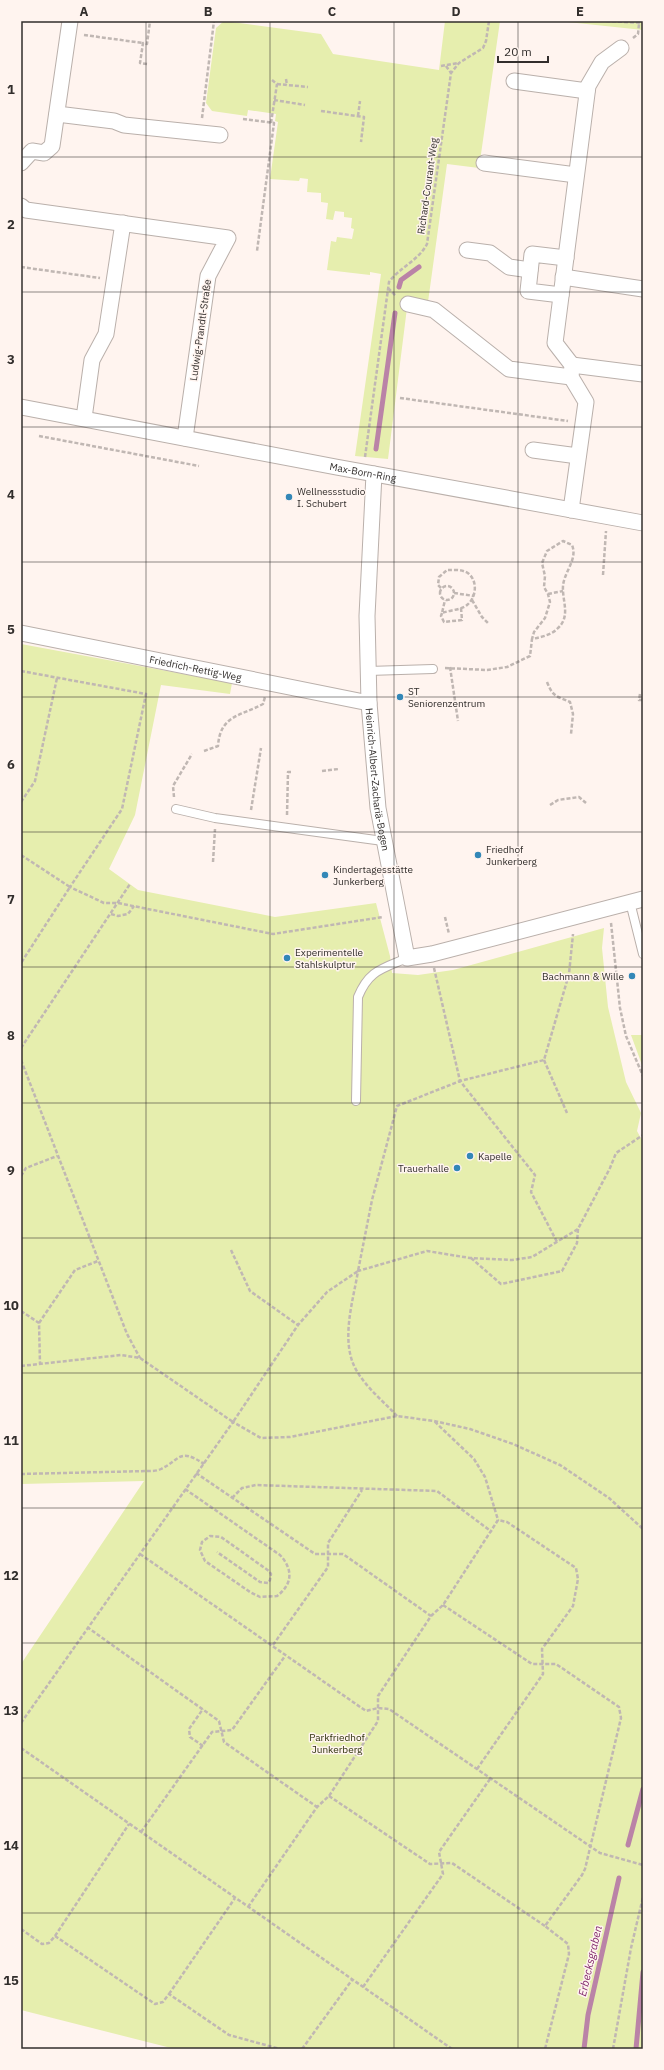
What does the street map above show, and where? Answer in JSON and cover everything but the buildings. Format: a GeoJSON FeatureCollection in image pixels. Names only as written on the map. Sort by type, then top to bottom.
{"type":"FeatureCollection","features":[{"type":"Feature","properties":{"kind":"street"},"geometry":{"type":"LineString","coordinates":[[21,163],[32,151],[44,153],[52,146],[69,27]]}},
{"type":"Feature","properties":{"kind":"street"},"geometry":{"type":"LineString","coordinates":[[571,510],[586,402],[572,371],[555,343],[587,91],[602,62],[622,48]]}},
{"type":"Feature","properties":{"kind":"street"},"geometry":{"type":"LineString","coordinates":[[514,81],[587,91]]}},
{"type":"Feature","properties":{"kind":"street"},"geometry":{"type":"LineString","coordinates":[[57,114],[114,121],[124,125],[220,135]]}},
{"type":"Feature","properties":{"kind":"street"},"geometry":{"type":"LineString","coordinates":[[484,162],[576,175]]}},
{"type":"Feature","properties":{"kind":"street","name":"Ludwig-Prandtl-Straße"},"geometry":{"type":"LineString","coordinates":[[21,206],[26,210],[228,238],[208,276],[185,438]]}},
{"type":"Feature","properties":{"kind":"street"},"geometry":{"type":"LineString","coordinates":[[84,418],[92,360],[106,334],[122,223]]}},
{"type":"Feature","properties":{"kind":"street"},"geometry":{"type":"LineString","coordinates":[[467,250],[490,253],[509,267],[530,270]]}},
{"type":"Feature","properties":{"kind":"street"},"geometry":{"type":"LineString","coordinates":[[561,295],[528,291],[532,254],[566,258]]}},
{"type":"Feature","properties":{"kind":"street"},"geometry":{"type":"LineString","coordinates":[[563,277],[643,288]]}},
{"type":"Feature","properties":{"kind":"street"},"geometry":{"type":"LineString","coordinates":[[408,304],[434,310],[509,369],[643,374]]}},
{"type":"Feature","properties":{"kind":"street","name":"Max-Born-Ring"},"geometry":{"type":"LineString","coordinates":[[21,407],[368,473],[643,523]]}},
{"type":"Feature","properties":{"kind":"street"},"geometry":{"type":"LineString","coordinates":[[533,450],[578,456]]}},
{"type":"Feature","properties":{"kind":"street","name":"Heinrich-Albert-Zachariä-Bogen"},"geometry":{"type":"LineString","coordinates":[[368,473],[367,616],[369,703],[378,808],[397,914],[407,958]]}},
{"type":"Feature","properties":{"kind":"street","name":"Friedrich-Rettig-Weg"},"geometry":{"type":"LineString","coordinates":[[21,633],[369,703]]}},
{"type":"Feature","properties":{"kind":"street"},"geometry":{"type":"LineString","coordinates":[[407,958],[432,954],[637,900]]}},
{"type":"Feature","properties":{"kind":"lane"},"geometry":{"type":"LineString","coordinates":[[368,671],[433,669]]}},
{"type":"Feature","properties":{"kind":"lane"},"geometry":{"type":"LineString","coordinates":[[176,810],[215,818],[383,841]]}},
{"type":"Feature","properties":{"kind":"lane"},"geometry":{"type":"LineString","coordinates":[[637,900],[643,954]]}},
{"type":"Feature","properties":{"kind":"lane"},"geometry":{"type":"LineString","coordinates":[[356,1101],[358,997],[364,983],[376,971],[407,958]]}},
{"type":"Feature","properties":{"kind":"path"},"geometry":{"type":"LineString","coordinates":[[69,27],[147,44],[150,21]]}},
{"type":"Feature","properties":{"kind":"path"},"geometry":{"type":"LineString","coordinates":[[200,133],[214,21]]}},
{"type":"Feature","properties":{"kind":"path"},"geometry":{"type":"LineString","coordinates":[[441,66],[459,63],[483,48],[486,41],[489,21]]}},
{"type":"Feature","properties":{"kind":"path"},"geometry":{"type":"LineString","coordinates":[[606,21],[643,23]]}},
{"type":"Feature","properties":{"kind":"path"},"geometry":{"type":"LineString","coordinates":[[142,43],[140,63],[147,64]]}},
{"type":"Feature","properties":{"kind":"path"},"geometry":{"type":"LineString","coordinates":[[446,66],[451,73],[459,63]]}},
{"type":"Feature","properties":{"kind":"path","name":"Richard-Courant-Weg"},"geometry":{"type":"LineString","coordinates":[[368,473],[388,285],[395,274],[423,251],[427,244],[451,73]]}},
{"type":"Feature","properties":{"kind":"path"},"geometry":{"type":"LineString","coordinates":[[272,80],[277,84],[308,87]]}},
{"type":"Feature","properties":{"kind":"path"},"geometry":{"type":"LineString","coordinates":[[286,80],[287,85]]}},
{"type":"Feature","properties":{"kind":"path"},"geometry":{"type":"LineString","coordinates":[[271,123],[277,84]]}},
{"type":"Feature","properties":{"kind":"path"},"geometry":{"type":"LineString","coordinates":[[274,100],[305,105]]}},
{"type":"Feature","properties":{"kind":"path"},"geometry":{"type":"LineString","coordinates":[[358,116],[360,101]]}},
{"type":"Feature","properties":{"kind":"path"},"geometry":{"type":"LineString","coordinates":[[321,111],[364,117],[361,142]]}},
{"type":"Feature","properties":{"kind":"path"},"geometry":{"type":"LineString","coordinates":[[243,119],[274,123],[257,251]]}},
{"type":"Feature","properties":{"kind":"path"},"geometry":{"type":"LineString","coordinates":[[21,267],[114,280]]}},
{"type":"Feature","properties":{"kind":"path"},"geometry":{"type":"LineString","coordinates":[[400,398],[583,423]]}},
{"type":"Feature","properties":{"kind":"path"},"geometry":{"type":"LineString","coordinates":[[39,436],[199,466]]}},
{"type":"Feature","properties":{"kind":"path"},"geometry":{"type":"LineString","coordinates":[[603,575],[607,516]]}},
{"type":"Feature","properties":{"kind":"path"},"geometry":{"type":"LineString","coordinates":[[433,669],[450,667],[488,670],[507,667],[530,656],[532,639],[534,632],[545,618],[550,602],[548,594],[544,588],[545,576],[542,563],[547,550],[563,541],[572,545],[574,549],[574,555],[564,579],[563,591],[565,614],[559,628],[552,633],[532,639]]}},
{"type":"Feature","properties":{"kind":"path"},"geometry":{"type":"LineString","coordinates":[[442,612],[461,608],[472,600],[474,596],[474,581],[468,573],[459,570],[447,570],[443,573],[438,582],[441,588],[440,594],[445,600]]}},
{"type":"Feature","properties":{"kind":"path"},"geometry":{"type":"LineString","coordinates":[[441,588],[449,586],[454,593],[474,596]]}},
{"type":"Feature","properties":{"kind":"path"},"geometry":{"type":"LineString","coordinates":[[548,594],[563,591]]}},
{"type":"Feature","properties":{"kind":"path"},"geometry":{"type":"LineString","coordinates":[[445,600],[450,599],[454,593]]}},
{"type":"Feature","properties":{"kind":"path"},"geometry":{"type":"LineString","coordinates":[[445,600],[441,616],[444,623],[462,620],[461,608]]}},
{"type":"Feature","properties":{"kind":"path"},"geometry":{"type":"LineString","coordinates":[[472,600],[482,617],[488,623]]}},
{"type":"Feature","properties":{"kind":"path"},"geometry":{"type":"LineString","coordinates":[[450,667],[458,721]]}},
{"type":"Feature","properties":{"kind":"path"},"geometry":{"type":"LineString","coordinates":[[21,671],[146,694],[122,809],[21,963]]}},
{"type":"Feature","properties":{"kind":"path"},"geometry":{"type":"LineString","coordinates":[[21,802],[35,781],[57,678]]}},
{"type":"Feature","properties":{"kind":"path"},"geometry":{"type":"LineString","coordinates":[[546,682],[551,693],[556,697],[570,702],[573,714],[571,734]]}},
{"type":"Feature","properties":{"kind":"path"},"geometry":{"type":"LineString","coordinates":[[204,751],[218,746],[220,733],[227,722],[236,715],[263,704],[267,683]]}},
{"type":"Feature","properties":{"kind":"path"},"geometry":{"type":"LineString","coordinates":[[640,694],[639,700],[643,700]]}},
{"type":"Feature","properties":{"kind":"path"},"geometry":{"type":"LineString","coordinates":[[249,823],[262,748]]}},
{"type":"Feature","properties":{"kind":"path"},"geometry":{"type":"LineString","coordinates":[[176,810],[173,786],[192,754]]}},
{"type":"Feature","properties":{"kind":"path"},"geometry":{"type":"LineString","coordinates":[[322,771],[339,769]]}},
{"type":"Feature","properties":{"kind":"path"},"geometry":{"type":"LineString","coordinates":[[287,828],[288,772],[293,772]]}},
{"type":"Feature","properties":{"kind":"path"},"geometry":{"type":"LineString","coordinates":[[550,805],[558,800],[579,797],[586,803]]}},
{"type":"Feature","properties":{"kind":"path"},"geometry":{"type":"LineString","coordinates":[[213,862],[215,818]]}},
{"type":"Feature","properties":{"kind":"path"},"geometry":{"type":"LineString","coordinates":[[21,855],[70,887],[104,903],[118,903],[273,934],[397,914]]}},
{"type":"Feature","properties":{"kind":"path"},"geometry":{"type":"LineString","coordinates":[[21,1048],[130,884]]}},
{"type":"Feature","properties":{"kind":"path"},"geometry":{"type":"LineString","coordinates":[[111,914],[118,916],[128,914],[134,906]]}},
{"type":"Feature","properties":{"kind":"path"},"geometry":{"type":"LineString","coordinates":[[609,907],[620,1008],[626,1036],[643,1076]]}},
{"type":"Feature","properties":{"kind":"path"},"geometry":{"type":"LineString","coordinates":[[567,1113],[544,1060],[569,974],[575,916]]}},
{"type":"Feature","properties":{"kind":"path"},"geometry":{"type":"LineString","coordinates":[[432,954],[442,1008],[460,1081],[535,1175],[532,1192],[557,1242]]}},
{"type":"Feature","properties":{"kind":"path"},"geometry":{"type":"LineString","coordinates":[[21,1060],[127,1334],[140,1358]]}},
{"type":"Feature","properties":{"kind":"path"},"geometry":{"type":"LineString","coordinates":[[397,1416],[357,1372],[349,1354],[348,1332],[372,1200],[397,1106],[460,1081],[544,1060]]}},
{"type":"Feature","properties":{"kind":"path"},"geometry":{"type":"LineString","coordinates":[[470,1258],[502,1284],[562,1271],[578,1243],[578,1229],[610,1168],[616,1152],[643,1135]]}},
{"type":"Feature","properties":{"kind":"path"},"geometry":{"type":"LineString","coordinates":[[21,1176],[26,1168],[57,1156]]}},
{"type":"Feature","properties":{"kind":"path"},"geometry":{"type":"LineString","coordinates":[[21,1723],[87,1627],[196,1473],[204,1464],[298,1325],[327,1292],[358,1271],[427,1251],[470,1258],[512,1260],[532,1257],[578,1229]]}},
{"type":"Feature","properties":{"kind":"path"},"geometry":{"type":"LineString","coordinates":[[231,1250],[250,1291],[298,1325]]}},
{"type":"Feature","properties":{"kind":"path"},"geometry":{"type":"LineString","coordinates":[[40,1364],[39,1323],[75,1270],[98,1261]]}},
{"type":"Feature","properties":{"kind":"path"},"geometry":{"type":"LineString","coordinates":[[21,1311],[39,1323]]}},
{"type":"Feature","properties":{"kind":"path"},"geometry":{"type":"LineString","coordinates":[[21,1366],[121,1355],[140,1358],[233,1422],[262,1438],[290,1437],[397,1416],[434,1421],[470,1429],[513,1444],[560,1465],[608,1498],[643,1528]]}},
{"type":"Feature","properties":{"kind":"path"},"geometry":{"type":"LineString","coordinates":[[248,1906],[317,1806],[329,1796],[378,1721],[378,1696],[431,1616],[444,1605],[492,1532],[498,1520],[485,1477],[474,1459],[434,1421]]}},
{"type":"Feature","properties":{"kind":"path"},"geometry":{"type":"LineString","coordinates":[[21,1474],[148,1471],[160,1469],[177,1457],[187,1456],[195,1458],[204,1464]]}},
{"type":"Feature","properties":{"kind":"path"},"geometry":{"type":"LineString","coordinates":[[196,1473],[315,1554],[343,1554],[431,1616]]}},
{"type":"Feature","properties":{"kind":"path"},"geometry":{"type":"LineString","coordinates":[[232,1498],[242,1488],[256,1485],[363,1490],[437,1491],[492,1532]]}},
{"type":"Feature","properties":{"kind":"path"},"geometry":{"type":"LineString","coordinates":[[185,1489],[280,1555],[287,1563],[290,1572],[289,1582],[277,1596],[260,1597],[250,1592],[205,1561],[200,1550],[202,1542],[210,1536],[221,1537],[269,1571],[271,1574],[270,1580],[264,1583],[217,1552]]}},
{"type":"Feature","properties":{"kind":"path"},"geometry":{"type":"LineString","coordinates":[[273,1645],[328,1567],[328,1543],[363,1490]]}},
{"type":"Feature","properties":{"kind":"path"},"geometry":{"type":"LineString","coordinates":[[477,1769],[543,1674],[542,1649],[573,1606],[578,1580],[576,1568],[507,1522],[498,1520]]}},
{"type":"Feature","properties":{"kind":"path"},"geometry":{"type":"LineString","coordinates":[[140,1554],[366,1711],[378,1708],[389,1708],[590,1847],[600,1853],[643,1865]]}},
{"type":"Feature","properties":{"kind":"path"},"geometry":{"type":"LineString","coordinates":[[444,1605],[532,1664],[556,1664],[619,1707],[621,1718],[582,1875],[545,1926]]}},
{"type":"Feature","properties":{"kind":"path"},"geometry":{"type":"LineString","coordinates":[[87,1627],[219,1721],[224,1742],[317,1806]]}},
{"type":"Feature","properties":{"kind":"path"},"geometry":{"type":"LineString","coordinates":[[141,1832],[212,1732],[232,1730],[286,1656]]}},
{"type":"Feature","properties":{"kind":"path"},"geometry":{"type":"LineString","coordinates":[[203,1709],[189,1729],[190,1737],[203,1746]]}},
{"type":"Feature","properties":{"kind":"path"},"geometry":{"type":"LineString","coordinates":[[21,1748],[452,2049]]}},
{"type":"Feature","properties":{"kind":"path"},"geometry":{"type":"LineString","coordinates":[[363,1987],[443,1874],[439,1852],[490,1779]]}},
{"type":"Feature","properties":{"kind":"path"},"geometry":{"type":"LineString","coordinates":[[329,1796],[430,1864],[452,1863],[545,1926],[568,1944],[569,1954],[545,2049]]}},
{"type":"Feature","properties":{"kind":"path"},"geometry":{"type":"LineString","coordinates":[[21,1929],[42,1944],[49,1943],[129,1824]]}},
{"type":"Feature","properties":{"kind":"path"},"geometry":{"type":"LineString","coordinates":[[613,2049],[631,1948],[643,1897]]}},
{"type":"Feature","properties":{"kind":"path"},"geometry":{"type":"LineString","coordinates":[[55,1936],[155,2004],[163,2002],[235,1898]]}},
{"type":"Feature","properties":{"kind":"path"},"geometry":{"type":"LineString","coordinates":[[302,2049],[352,1980]]}},
{"type":"Feature","properties":{"kind":"path"},"geometry":{"type":"LineString","coordinates":[[169,1994],[229,2035],[280,2049]]}},
{"type":"Feature","properties":{"kind":"green space"},"geometry":{"type":"Polygon","coordinates":[[[224,21],[321,34],[333,54],[439,70],[445,21],[500,21],[479,168],[447,164],[428,302],[408,300],[388,459],[355,456],[381,274],[370,272],[370,275],[327,270],[331,241],[336,242],[337,237],[352,239],[354,229],[351,228],[352,218],[344,217],[344,212],[335,211],[333,220],[326,219],[328,203],[321,202],[321,193],[307,192],[308,179],[300,178],[299,181],[270,179],[278,122],[275,121],[276,114],[248,110],[247,116],[212,111],[206,103],[216,28],[224,21]]]}},
{"type":"Feature","properties":{"kind":"green space"},"geometry":{"type":"Polygon","coordinates":[[[558,21],[643,21],[643,30],[558,21]]]}},
{"type":"Feature","properties":{"kind":"green space","name":"Parkfriedhof Junkerberg"},"geometry":{"type":"Polygon","coordinates":[[[21,644],[232,683],[230,694],[161,685],[135,815],[109,869],[138,890],[275,917],[376,903],[390,956],[392,973],[418,975],[453,970],[604,928],[602,948],[608,1007],[626,1082],[641,1113],[637,1131],[643,1142],[643,2049],[175,2049],[21,2010],[21,1664],[144,1481],[21,1484],[21,644]]]}},
{"type":"Feature","properties":{"kind":"green space"},"geometry":{"type":"Polygon","coordinates":[[[631,1035],[643,1035],[643,1067],[642,1065],[631,1035]]]}},
{"type":"Feature","properties":{"kind":"waterway"},"geometry":{"type":"LineString","coordinates":[[399,287],[401,280],[419,267]]}},
{"type":"Feature","properties":{"kind":"waterway"},"geometry":{"type":"LineString","coordinates":[[376,449],[395,313]]}},
{"type":"Feature","properties":{"kind":"waterway","name":"Erbecksgraben"},"geometry":{"type":"LineString","coordinates":[[628,1845],[643,1789]]}},
{"type":"Feature","properties":{"kind":"waterway","name":"Erbecksgraben"},"geometry":{"type":"LineString","coordinates":[[584,2049],[588,2015],[619,1878]]}},
{"type":"Feature","properties":{"kind":"waterway"},"geometry":{"type":"LineString","coordinates":[[636,2049],[643,1972]]}},
{"type":"Feature","properties":{"kind":"place","name":"Wellnessstudio I. Schubert"},"geometry":{"type":"Point","coordinates":[289,497]}},
{"type":"Feature","properties":{"kind":"place","name":"ST Seniorenzentrum"},"geometry":{"type":"Point","coordinates":[400,697]}},
{"type":"Feature","properties":{"kind":"place","name":"Friedhof Junkerberg"},"geometry":{"type":"Point","coordinates":[478,855]}},
{"type":"Feature","properties":{"kind":"place","name":"Kindertagesstätte Junkerberg"},"geometry":{"type":"Point","coordinates":[325,875]}},
{"type":"Feature","properties":{"kind":"place","name":"Experimentelle Stahlskulptur"},"geometry":{"type":"Point","coordinates":[287,958]}},
{"type":"Feature","properties":{"kind":"place","name":"Bachmann & Wille"},"geometry":{"type":"Point","coordinates":[632,976]}},
{"type":"Feature","properties":{"kind":"place","name":"Kapelle"},"geometry":{"type":"Point","coordinates":[470,1156]}},
{"type":"Feature","properties":{"kind":"place","name":"Trauerhalle"},"geometry":{"type":"Point","coordinates":[457,1168]}}]}
